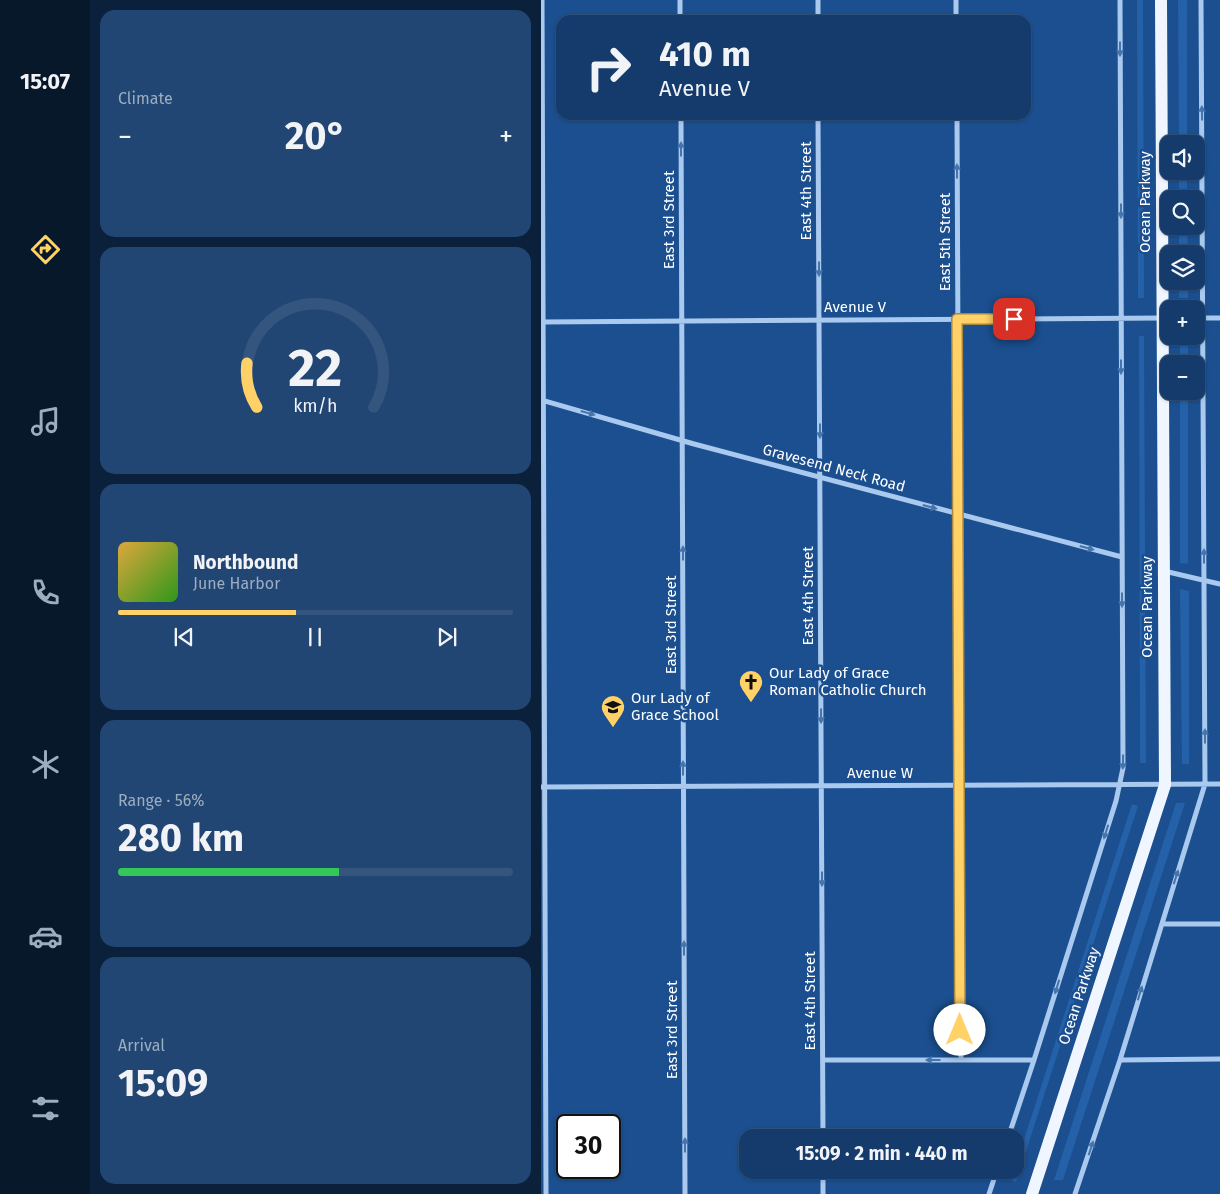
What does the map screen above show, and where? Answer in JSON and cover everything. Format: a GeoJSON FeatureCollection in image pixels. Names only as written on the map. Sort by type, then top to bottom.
{"type":"FeatureCollection","features":[{"type":"Feature","properties":{"kind":"main road","name":"Ocean Parkway"},"geometry":{"type":"LineString","coordinates":[[1161,0],[1165,300]]}},
{"type":"Feature","properties":{"kind":"main road","name":"Ocean Parkway"},"geometry":{"type":"LineString","coordinates":[[1032,1194],[1165,785],[1165,345]]}},
{"type":"Feature","properties":{"kind":"street"},"geometry":{"type":"LineString","coordinates":[[542,0],[543,787],[546,1194]]}},
{"type":"Feature","properties":{"kind":"street"},"geometry":{"type":"LineString","coordinates":[[680,0],[680,15]]}},
{"type":"Feature","properties":{"kind":"street"},"geometry":{"type":"LineString","coordinates":[[818,0],[818,15]]}},
{"type":"Feature","properties":{"kind":"street"},"geometry":{"type":"LineString","coordinates":[[956,0],[956,15]]}},
{"type":"Feature","properties":{"kind":"street","name":"Ocean Parkway"},"geometry":{"type":"LineString","coordinates":[[1011,1129],[1120,785],[1123,768],[1120,0]]}},
{"type":"Feature","properties":{"kind":"street"},"geometry":{"type":"LineString","coordinates":[[1201,0],[1204,300]]}},
{"type":"Feature","properties":{"kind":"street","name":"East 3rd Street"},"geometry":{"type":"LineString","coordinates":[[681,120],[685,1194]]}},
{"type":"Feature","properties":{"kind":"street","name":"East 4th Street"},"geometry":{"type":"LineString","coordinates":[[819,120],[823,1129]]}},
{"type":"Feature","properties":{"kind":"street","name":"East 5th Street"},"geometry":{"type":"LineString","coordinates":[[957,120],[961,1060]]}},
{"type":"Feature","properties":{"kind":"street","name":"Avenue V"},"geometry":{"type":"LineString","coordinates":[[542,322],[1160,318]]}},
{"type":"Feature","properties":{"kind":"street"},"geometry":{"type":"LineString","coordinates":[[1205,318],[1220,318]]}},
{"type":"Feature","properties":{"kind":"street"},"geometry":{"type":"LineString","coordinates":[[1075,1194],[1120,1060],[1205,784],[1204,345]]}},
{"type":"Feature","properties":{"kind":"street","name":"Gravesend Neck Road"},"geometry":{"type":"LineString","coordinates":[[542,400],[683,441],[1122,558]]}},
{"type":"Feature","properties":{"kind":"street"},"geometry":{"type":"LineString","coordinates":[[1164,570],[1220,584]]}},
{"type":"Feature","properties":{"kind":"street","name":"Avenue W"},"geometry":{"type":"LineString","coordinates":[[543,787],[1220,784]]}},
{"type":"Feature","properties":{"kind":"street"},"geometry":{"type":"LineString","coordinates":[[1162,924],[1220,924]]}},
{"type":"Feature","properties":{"kind":"street"},"geometry":{"type":"LineString","coordinates":[[1120,1060],[1220,1059]]}},
{"type":"Feature","properties":{"kind":"street"},"geometry":{"type":"LineString","coordinates":[[823,1060],[1034,1060]]}},
{"type":"Feature","properties":{"kind":"street"},"geometry":{"type":"LineString","coordinates":[[823,1179],[823,1194]]}},
{"type":"Feature","properties":{"kind":"street"},"geometry":{"type":"LineString","coordinates":[[989,1194],[994,1179]]}},
{"type":"Feature","properties":{"kind":"shaded area"},"geometry":{"type":"Polygon","coordinates":[[[1137,0],[1143,0],[1144,298],[1138,298],[1137,0]]]}},
{"type":"Feature","properties":{"kind":"shaded area"},"geometry":{"type":"Polygon","coordinates":[[[1178,0],[1187,0],[1187,135],[1179,135],[1178,0]]]}},
{"type":"Feature","properties":{"kind":"shaded area"},"geometry":{"type":"Polygon","coordinates":[[[1179,180],[1187,180],[1187,190],[1179,190],[1179,180]]]}},
{"type":"Feature","properties":{"kind":"shaded area"},"geometry":{"type":"Polygon","coordinates":[[[1179,235],[1187,235],[1188,245],[1179,245],[1179,235]]]}},
{"type":"Feature","properties":{"kind":"shaded area"},"geometry":{"type":"Polygon","coordinates":[[[1179,290],[1188,290],[1188,298],[1179,298],[1179,290]]]}},
{"type":"Feature","properties":{"kind":"shaded area"},"geometry":{"type":"Polygon","coordinates":[[[1139,336],[1144,336],[1146,763],[1140,763],[1139,336]]]}},
{"type":"Feature","properties":{"kind":"shaded area"},"geometry":{"type":"Polygon","coordinates":[[[1180,345],[1188,345],[1188,355],[1180,355],[1180,345]]]}},
{"type":"Feature","properties":{"kind":"shaded area"},"geometry":{"type":"Polygon","coordinates":[[[1180,400],[1188,400],[1188,564],[1180,563],[1180,400]]]}},
{"type":"Feature","properties":{"kind":"shaded area"},"geometry":{"type":"Polygon","coordinates":[[[1180,589],[1189,591],[1189,764],[1182,764],[1180,589]]]}},
{"type":"Feature","properties":{"kind":"shaded area"},"geometry":{"type":"Polygon","coordinates":[[[1176,803],[1185,803],[1063,1180],[1054,1180],[1176,803]]]}},
{"type":"Feature","properties":{"kind":"shaded area"},"geometry":{"type":"Polygon","coordinates":[[[1132,804],[1138,806],[1024,1157],[1024,1140],[1132,804]]]}},
{"type":"Feature","properties":{"kind":"place","name":"Our Lady of Grace Roman Catholic Church"},"geometry":{"type":"Point","coordinates":[751,703]}},
{"type":"Feature","properties":{"kind":"place","name":"Our Lady of Grace School"},"geometry":{"type":"Point","coordinates":[613,728]}},
{"type":"Feature","properties":{"kind":"route"},"geometry":{"type":"LineString","coordinates":[[960,1030],[957,319],[1014,319]]}}]}
